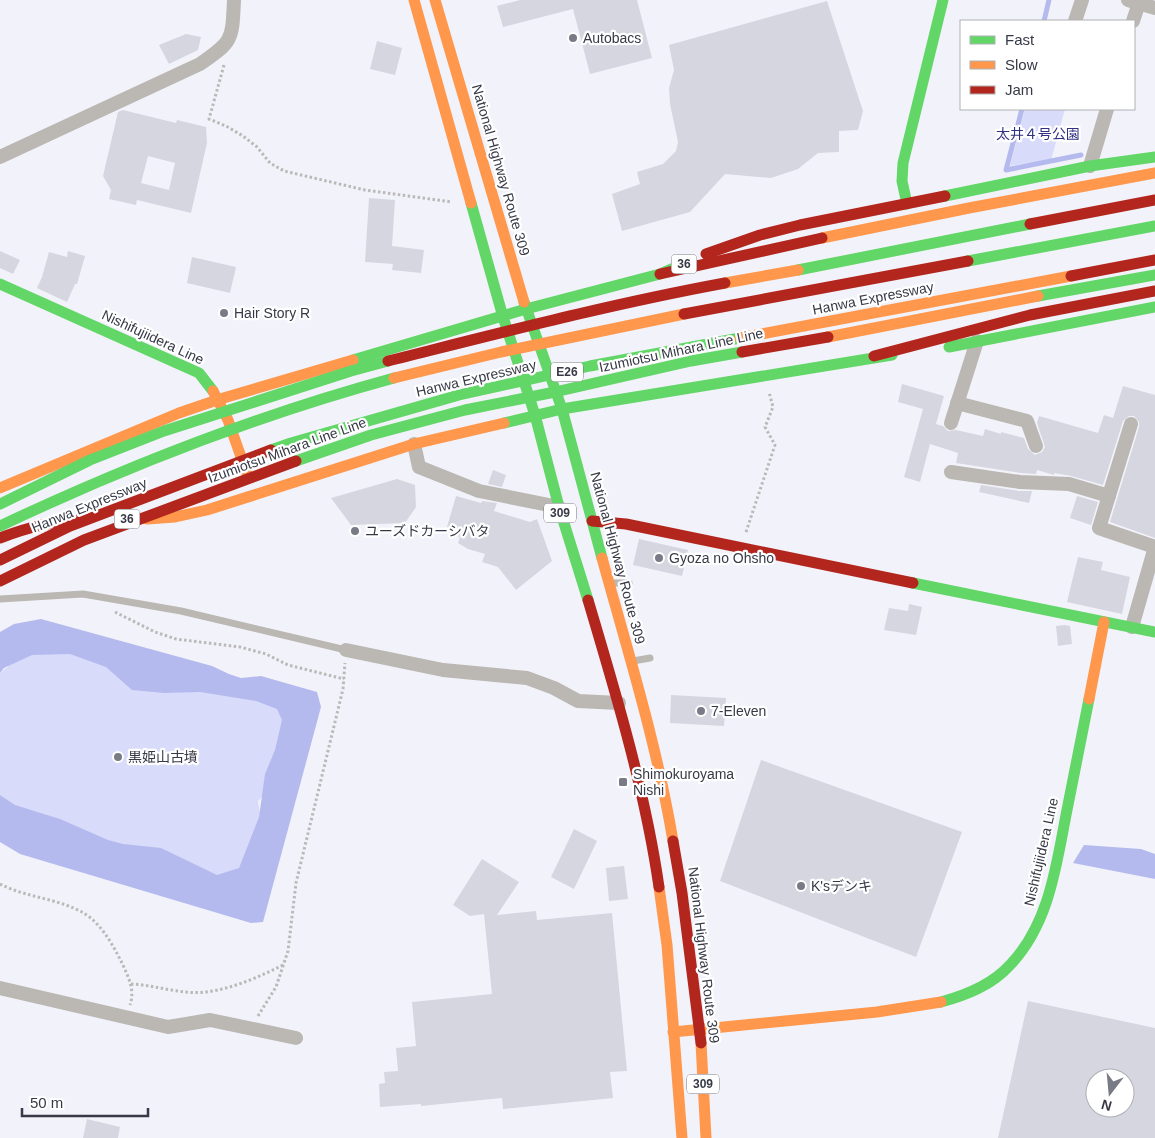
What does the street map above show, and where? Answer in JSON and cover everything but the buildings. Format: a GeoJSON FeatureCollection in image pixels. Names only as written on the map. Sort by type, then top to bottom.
{"type":"FeatureCollection","features":[{"type":"Feature","properties":{"kind":"main road","name":"309"},"geometry":{"type":"LineString","coordinates":[[414,0],[503,316],[535,416],[558,507],[619,702],[646,816],[658,880],[667,945],[682,1138]]}},
{"type":"Feature","properties":{"kind":"main road","name":"National Highway Route 309"},"geometry":{"type":"LineString","coordinates":[[435,0],[526,309],[562,409],[667,806],[682,894],[700,1030],[706,1138]]}},
{"type":"Feature","properties":{"kind":"main road"},"geometry":{"type":"LineString","coordinates":[[907,204],[902,180],[903,163],[944,0]]}},
{"type":"Feature","properties":{"kind":"main road","name":"36"},"geometry":{"type":"LineString","coordinates":[[0,488],[179,412],[526,309],[660,274],[760,235],[800,225],[1090,166],[1155,157]]}},
{"type":"Feature","properties":{"kind":"main road"},"geometry":{"type":"LineString","coordinates":[[660,274],[812,239],[1011,199],[1155,174]]}},
{"type":"Feature","properties":{"kind":"main road","name":"36"},"geometry":{"type":"LineString","coordinates":[[0,504],[90,460],[164,431],[350,371],[537,323],[666,294],[1155,200]]}},
{"type":"Feature","properties":{"kind":"main road","name":"Hanwa Expressway"},"geometry":{"type":"LineString","coordinates":[[0,526],[133,466],[231,429],[350,390],[444,365],[649,319],[1155,226]]}},
{"type":"Feature","properties":{"kind":"main road","name":"Hanwa Expressway"},"geometry":{"type":"LineString","coordinates":[[0,560],[70,526],[291,443],[459,395],[600,365],[1155,260]]}},
{"type":"Feature","properties":{"kind":"main road"},"geometry":{"type":"LineString","coordinates":[[666,294],[767,264]]}},
{"type":"Feature","properties":{"kind":"main road","name":"Izumiotsu Mihara Line Line"},"geometry":{"type":"LineString","coordinates":[[0,581],[84,540],[301,459],[371,435],[465,410],[691,361],[1155,275]]}},
{"type":"Feature","properties":{"kind":"main road","name":"Nishifujiidera Line"},"geometry":{"type":"LineString","coordinates":[[0,284],[199,373],[220,399],[254,494]]}},
{"type":"Feature","properties":{"kind":"main road"},"geometry":{"type":"LineString","coordinates":[[874,356],[1030,315],[1155,291]]}},
{"type":"Feature","properties":{"kind":"main road","name":"36"},"geometry":{"type":"LineString","coordinates":[[0,538],[39,524],[62,520],[175,517],[207,510],[414,444],[562,409],[874,356],[927,351],[1155,307]]}},
{"type":"Feature","properties":{"kind":"main road"},"geometry":{"type":"LineString","coordinates":[[592,521],[626,524],[735,548],[1155,632]]}},
{"type":"Feature","properties":{"kind":"main road","name":"Nishifujiidera Line"},"geometry":{"type":"LineString","coordinates":[[673,1032],[724,1029],[881,1011],[950,1000],[991,982],[1019,955],[1042,916],[1051,890],[1104,622]]}},
{"type":"Feature","properties":{"kind":"street"},"geometry":{"type":"LineString","coordinates":[[0,157],[200,64],[217,53],[227,44],[232,32],[234,0]]}},
{"type":"Feature","properties":{"kind":"street"},"geometry":{"type":"LineString","coordinates":[[1075,20],[1082,0]]}},
{"type":"Feature","properties":{"kind":"street"},"geometry":{"type":"LineString","coordinates":[[1133,20],[1136,1],[1155,8]]}},
{"type":"Feature","properties":{"kind":"street"},"geometry":{"type":"LineString","coordinates":[[1090,166],[1107,110]]}},
{"type":"Feature","properties":{"kind":"street"},"geometry":{"type":"LineString","coordinates":[[952,422],[977,341]]}},
{"type":"Feature","properties":{"kind":"street"},"geometry":{"type":"LineString","coordinates":[[957,403],[1027,421],[1036,446]]}},
{"type":"Feature","properties":{"kind":"street"},"geometry":{"type":"LineString","coordinates":[[1131,424],[1099,528],[1155,547],[1132,628]]}},
{"type":"Feature","properties":{"kind":"street"},"geometry":{"type":"LineString","coordinates":[[414,444],[419,467],[479,491],[558,507]]}},
{"type":"Feature","properties":{"kind":"street"},"geometry":{"type":"LineString","coordinates":[[951,472],[1020,482],[1069,484],[1109,496]]}},
{"type":"Feature","properties":{"kind":"street"},"geometry":{"type":"LineString","coordinates":[[346,650],[443,670],[527,678],[554,688],[578,701],[619,702]]}},
{"type":"Feature","properties":{"kind":"street"},"geometry":{"type":"LineString","coordinates":[[0,988],[168,1027],[210,1020],[296,1038]]}},
{"type":"Feature","properties":{"kind":"lane"},"geometry":{"type":"LineString","coordinates":[[608,583],[629,583]]}},
{"type":"Feature","properties":{"kind":"lane"},"geometry":{"type":"LineString","coordinates":[[0,599],[83,594],[181,612],[346,650]]}},
{"type":"Feature","properties":{"kind":"lane"},"geometry":{"type":"LineString","coordinates":[[630,662],[650,658]]}},
{"type":"Feature","properties":{"kind":"path"},"geometry":{"type":"LineString","coordinates":[[227,44],[229,49],[209,118],[243,136],[257,147],[270,163],[284,170],[365,190],[472,205]]}},
{"type":"Feature","properties":{"kind":"path"},"geometry":{"type":"LineString","coordinates":[[735,548],[775,445],[765,427],[773,406],[764,375]]}},
{"type":"Feature","properties":{"kind":"path"},"geometry":{"type":"LineString","coordinates":[[105,598],[116,614],[169,637],[240,647],[266,654],[288,665],[344,679]]}},
{"type":"Feature","properties":{"kind":"path"},"geometry":{"type":"LineString","coordinates":[[249,1028],[276,987],[288,952],[296,883],[343,689],[346,650]]}},
{"type":"Feature","properties":{"kind":"path"},"geometry":{"type":"LineString","coordinates":[[0,884],[14,891],[72,908],[93,920],[115,948],[131,984],[132,998],[126,1017]]}},
{"type":"Feature","properties":{"kind":"path"},"geometry":{"type":"LineString","coordinates":[[131,984],[148,984],[169,990],[204,992],[260,977],[283,965]]}},
{"type":"Feature","properties":{"kind":"green space","name":"太井４号公園"},"geometry":{"type":"Polygon","coordinates":[[[1025,110],[1065,110],[1051,160],[1010,166],[1025,110]]]}},
{"type":"Feature","properties":{"kind":"green space"},"geometry":{"type":"Polygon","coordinates":[[[26,652],[80,653],[184,689],[276,701],[291,729],[273,785],[258,801],[263,832],[239,883],[127,857],[0,804],[0,673],[26,652]]]}},
{"type":"Feature","properties":{"kind":"water"},"geometry":{"type":"Polygon","coordinates":[[[41,619],[212,666],[241,678],[261,676],[317,692],[321,707],[263,922],[251,923],[20,854],[0,842],[0,795],[15,805],[60,819],[108,840],[123,844],[161,848],[217,875],[239,868],[259,817],[265,774],[275,750],[282,720],[277,709],[256,701],[200,692],[164,693],[132,690],[106,667],[70,654],[32,655],[4,668],[0,673],[0,632],[14,624],[41,619]]]}},
{"type":"Feature","properties":{"kind":"water"},"geometry":{"type":"Polygon","coordinates":[[[1084,845],[1141,849],[1155,854],[1155,879],[1073,863],[1084,845]]]}},
{"type":"Feature","properties":{"kind":"waterway"},"geometry":{"type":"LineString","coordinates":[[1044,20],[1049,0]]}},
{"type":"Feature","properties":{"kind":"waterway"},"geometry":{"type":"LineString","coordinates":[[1022,110],[1006,170],[1081,155]]}},
{"type":"Feature","properties":{"kind":"traffic: fast"},"geometry":{"type":"LineString","coordinates":[[907,204],[902,181],[903,163],[943,0]]}},
{"type":"Feature","properties":{"kind":"traffic: fast"},"geometry":{"type":"LineString","coordinates":[[945,196],[1090,166],[1155,157]]}},
{"type":"Feature","properties":{"kind":"traffic: fast"},"geometry":{"type":"LineString","coordinates":[[471,203],[503,317],[535,415],[559,507],[588,600]]}},
{"type":"Feature","properties":{"kind":"traffic: fast"},"geometry":{"type":"LineString","coordinates":[[798,270],[1030,224]]}},
{"type":"Feature","properties":{"kind":"traffic: fast"},"geometry":{"type":"LineString","coordinates":[[968,261],[1155,226]]}},
{"type":"Feature","properties":{"kind":"traffic: fast"},"geometry":{"type":"LineString","coordinates":[[353,360],[526,309],[660,274],[676,267]]}},
{"type":"Feature","properties":{"kind":"traffic: fast"},"geometry":{"type":"LineString","coordinates":[[1038,296],[1155,275]]}},
{"type":"Feature","properties":{"kind":"traffic: fast"},"geometry":{"type":"LineString","coordinates":[[0,284],[199,373],[213,391]]}},
{"type":"Feature","properties":{"kind":"traffic: fast"},"geometry":{"type":"LineString","coordinates":[[524,302],[562,409],[602,558]]}},
{"type":"Feature","properties":{"kind":"traffic: fast"},"geometry":{"type":"LineString","coordinates":[[949,347],[1155,307]]}},
{"type":"Feature","properties":{"kind":"traffic: fast"},"geometry":{"type":"LineString","coordinates":[[271,450],[459,395],[590,366],[740,338]]}},
{"type":"Feature","properties":{"kind":"traffic: fast"},"geometry":{"type":"LineString","coordinates":[[296,461],[371,435],[465,410],[691,361],[742,352]]}},
{"type":"Feature","properties":{"kind":"traffic: fast"},"geometry":{"type":"LineString","coordinates":[[504,423],[562,409],[892,355]]}},
{"type":"Feature","properties":{"kind":"traffic: fast"},"geometry":{"type":"LineString","coordinates":[[0,504],[90,460],[164,431],[388,361]]}},
{"type":"Feature","properties":{"kind":"traffic: fast"},"geometry":{"type":"LineString","coordinates":[[0,526],[96,483],[194,443],[293,408],[394,378]]}},
{"type":"Feature","properties":{"kind":"traffic: fast"},"geometry":{"type":"LineString","coordinates":[[913,583],[1155,632]]}},
{"type":"Feature","properties":{"kind":"traffic: fast"},"geometry":{"type":"LineString","coordinates":[[941,1002],[987,984],[1003,972],[1023,949],[1034,932],[1049,894],[1059,855],[1089,699]]}},
{"type":"Feature","properties":{"kind":"traffic: slow"},"geometry":{"type":"LineString","coordinates":[[414,0],[471,203]]}},
{"type":"Feature","properties":{"kind":"traffic: slow"},"geometry":{"type":"LineString","coordinates":[[435,0],[524,302]]}},
{"type":"Feature","properties":{"kind":"traffic: slow"},"geometry":{"type":"LineString","coordinates":[[822,238],[1155,173]]}},
{"type":"Feature","properties":{"kind":"traffic: slow"},"geometry":{"type":"LineString","coordinates":[[725,283],[798,270]]}},
{"type":"Feature","properties":{"kind":"traffic: slow"},"geometry":{"type":"LineString","coordinates":[[740,338],[1071,276]]}},
{"type":"Feature","properties":{"kind":"traffic: slow"},"geometry":{"type":"LineString","coordinates":[[828,337],[1038,296]]}},
{"type":"Feature","properties":{"kind":"traffic: slow"},"geometry":{"type":"LineString","coordinates":[[394,378],[501,352],[684,314]]}},
{"type":"Feature","properties":{"kind":"traffic: slow"},"geometry":{"type":"LineString","coordinates":[[0,488],[179,413],[353,360]]}},
{"type":"Feature","properties":{"kind":"traffic: slow"},"geometry":{"type":"LineString","coordinates":[[213,391],[228,420],[247,474]]}},
{"type":"Feature","properties":{"kind":"traffic: slow"},"geometry":{"type":"LineString","coordinates":[[147,519],[175,517],[207,510],[414,444],[504,423]]}},
{"type":"Feature","properties":{"kind":"traffic: slow"},"geometry":{"type":"LineString","coordinates":[[602,558],[659,769],[673,841]]}},
{"type":"Feature","properties":{"kind":"traffic: slow"},"geometry":{"type":"LineString","coordinates":[[1089,699],[1104,622]]}},
{"type":"Feature","properties":{"kind":"traffic: slow"},"geometry":{"type":"LineString","coordinates":[[659,887],[667,945],[682,1138]]}},
{"type":"Feature","properties":{"kind":"traffic: slow"},"geometry":{"type":"LineString","coordinates":[[673,1032],[877,1012],[941,1002]]}},
{"type":"Feature","properties":{"kind":"traffic: slow"},"geometry":{"type":"LineString","coordinates":[[701,1043],[706,1138]]}},
{"type":"Feature","properties":{"kind":"traffic: jam"},"geometry":{"type":"LineString","coordinates":[[706,254],[760,235],[800,225],[945,196]]}},
{"type":"Feature","properties":{"kind":"traffic: jam"},"geometry":{"type":"LineString","coordinates":[[1030,224],[1155,200]]}},
{"type":"Feature","properties":{"kind":"traffic: jam"},"geometry":{"type":"LineString","coordinates":[[660,274],[822,238]]}},
{"type":"Feature","properties":{"kind":"traffic: jam"},"geometry":{"type":"LineString","coordinates":[[1071,276],[1155,260]]}},
{"type":"Feature","properties":{"kind":"traffic: jam"},"geometry":{"type":"LineString","coordinates":[[684,314],[968,261]]}},
{"type":"Feature","properties":{"kind":"traffic: jam"},"geometry":{"type":"LineString","coordinates":[[388,361],[598,310],[725,283]]}},
{"type":"Feature","properties":{"kind":"traffic: jam"},"geometry":{"type":"LineString","coordinates":[[874,356],[1030,315],[1155,291]]}},
{"type":"Feature","properties":{"kind":"traffic: jam"},"geometry":{"type":"LineString","coordinates":[[742,352],[828,337]]}},
{"type":"Feature","properties":{"kind":"traffic: jam"},"geometry":{"type":"LineString","coordinates":[[0,560],[70,526],[271,450]]}},
{"type":"Feature","properties":{"kind":"traffic: jam"},"geometry":{"type":"LineString","coordinates":[[0,581],[84,540],[296,461]]}},
{"type":"Feature","properties":{"kind":"traffic: jam"},"geometry":{"type":"LineString","coordinates":[[0,538],[39,526],[79,520]]}},
{"type":"Feature","properties":{"kind":"traffic: jam"},"geometry":{"type":"LineString","coordinates":[[592,521],[626,524],[913,583]]}},
{"type":"Feature","properties":{"kind":"traffic: jam"},"geometry":{"type":"LineString","coordinates":[[588,600],[638,778],[659,887]]}},
{"type":"Feature","properties":{"kind":"traffic: jam"},"geometry":{"type":"LineString","coordinates":[[673,841],[682,893],[701,1043]]}},
{"type":"Feature","properties":{"kind":"place","name":"Autobacs"},"geometry":{"type":"Point","coordinates":[573,38]}},
{"type":"Feature","properties":{"kind":"place","name":"Hair Story R"},"geometry":{"type":"Point","coordinates":[224,313]}},
{"type":"Feature","properties":{"kind":"place","name":"ユーズドカーシバタ"},"geometry":{"type":"Point","coordinates":[355,531]}},
{"type":"Feature","properties":{"kind":"place","name":"Gyoza no Ohsho"},"geometry":{"type":"Point","coordinates":[659,558]}},
{"type":"Feature","properties":{"kind":"place","name":"7-Eleven"},"geometry":{"type":"Point","coordinates":[701,711]}},
{"type":"Feature","properties":{"kind":"place","name":"黒姫山古墳"},"geometry":{"type":"Point","coordinates":[118,757]}},
{"type":"Feature","properties":{"kind":"place","name":"Shimokuroyama Nishi"},"geometry":{"type":"Point","coordinates":[623,782]}},
{"type":"Feature","properties":{"kind":"place","name":"K'sデンキ"},"geometry":{"type":"Point","coordinates":[801,886]}}]}
